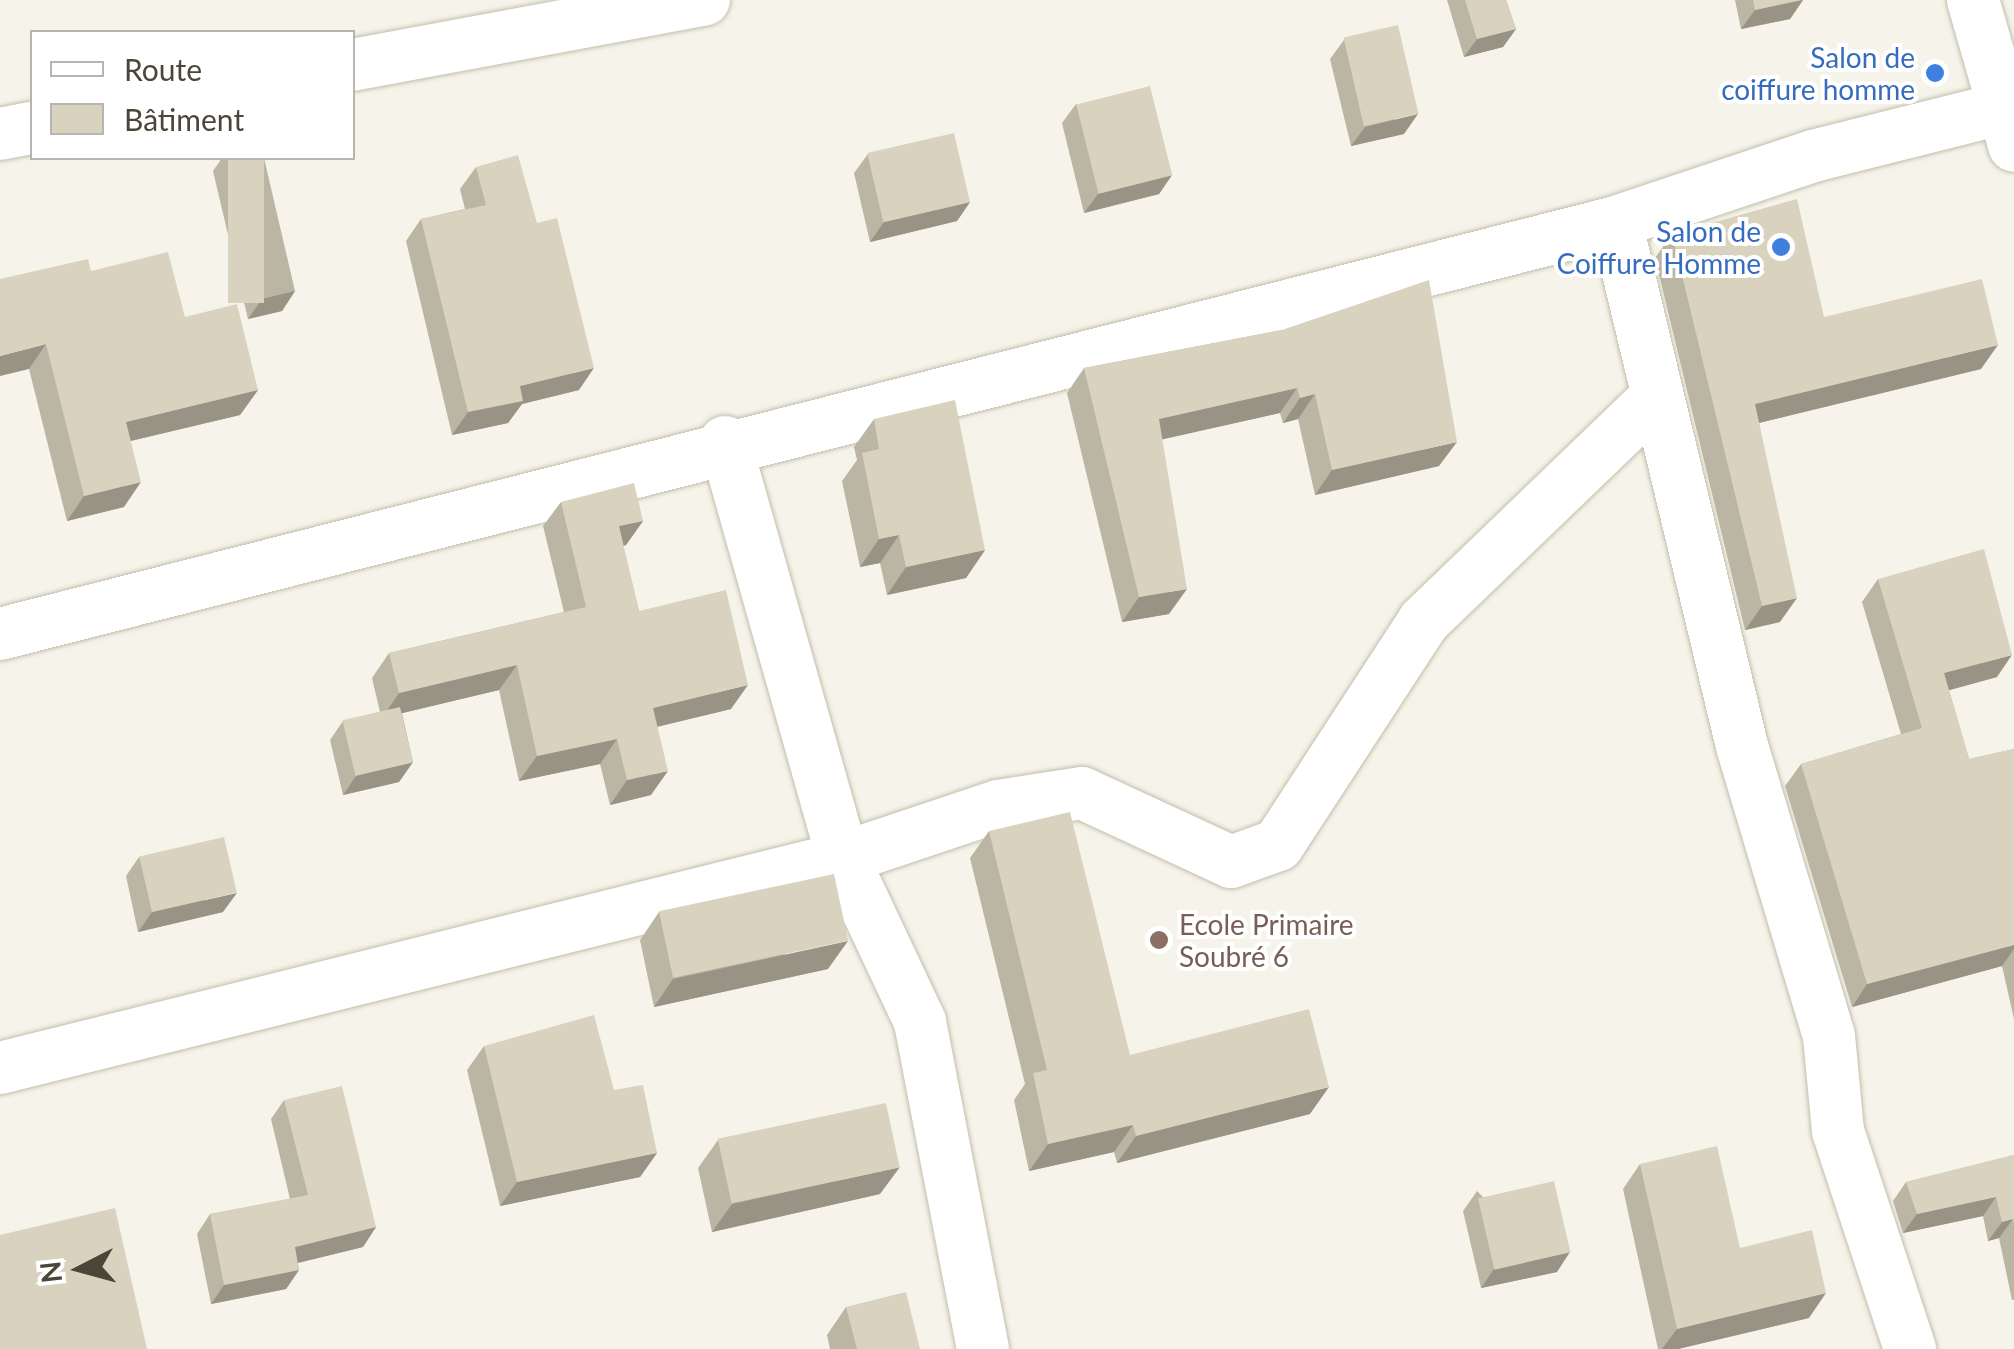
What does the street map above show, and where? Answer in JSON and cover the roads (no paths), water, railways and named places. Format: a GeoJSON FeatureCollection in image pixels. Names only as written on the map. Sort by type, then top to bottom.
{"type":"FeatureCollection","features":[{"type":"Feature","properties":{"kind":"street"},"geometry":{"type":"LineString","coordinates":[[355,64],[704,0]]}},
{"type":"Feature","properties":{"kind":"street"},"geometry":{"type":"LineString","coordinates":[[0,634],[725,442],[1616,222],[1813,156],[2011,120],[1973,0]]}},
{"type":"Feature","properties":{"kind":"street"},"geometry":{"type":"LineString","coordinates":[[0,134],[30,128]]}},
{"type":"Feature","properties":{"kind":"street"},"geometry":{"type":"LineString","coordinates":[[1616,222],[1742,746],[1830,1036],[1838,1131],[1910,1349]]}},
{"type":"Feature","properties":{"kind":"street"},"geometry":{"type":"LineString","coordinates":[[0,1068],[843,858],[998,806],[1082,793],[1231,862],[1278,846],[1424,621],[1657,397]]}},
{"type":"Feature","properties":{"kind":"street"},"geometry":{"type":"LineString","coordinates":[[725,442],[843,858],[920,1022],[983,1349]]}},
{"type":"Feature","properties":{"kind":"place","name":"Salon de coiffure homme"},"geometry":{"type":"Point","coordinates":[1935,73]}},
{"type":"Feature","properties":{"kind":"place","name":"Salon de Coiffure Homme"},"geometry":{"type":"Point","coordinates":[1781,247]}},
{"type":"Feature","properties":{"kind":"place","name":"Ecole Primaire Soubré 6"},"geometry":{"type":"Point","coordinates":[1159,940]}}]}
